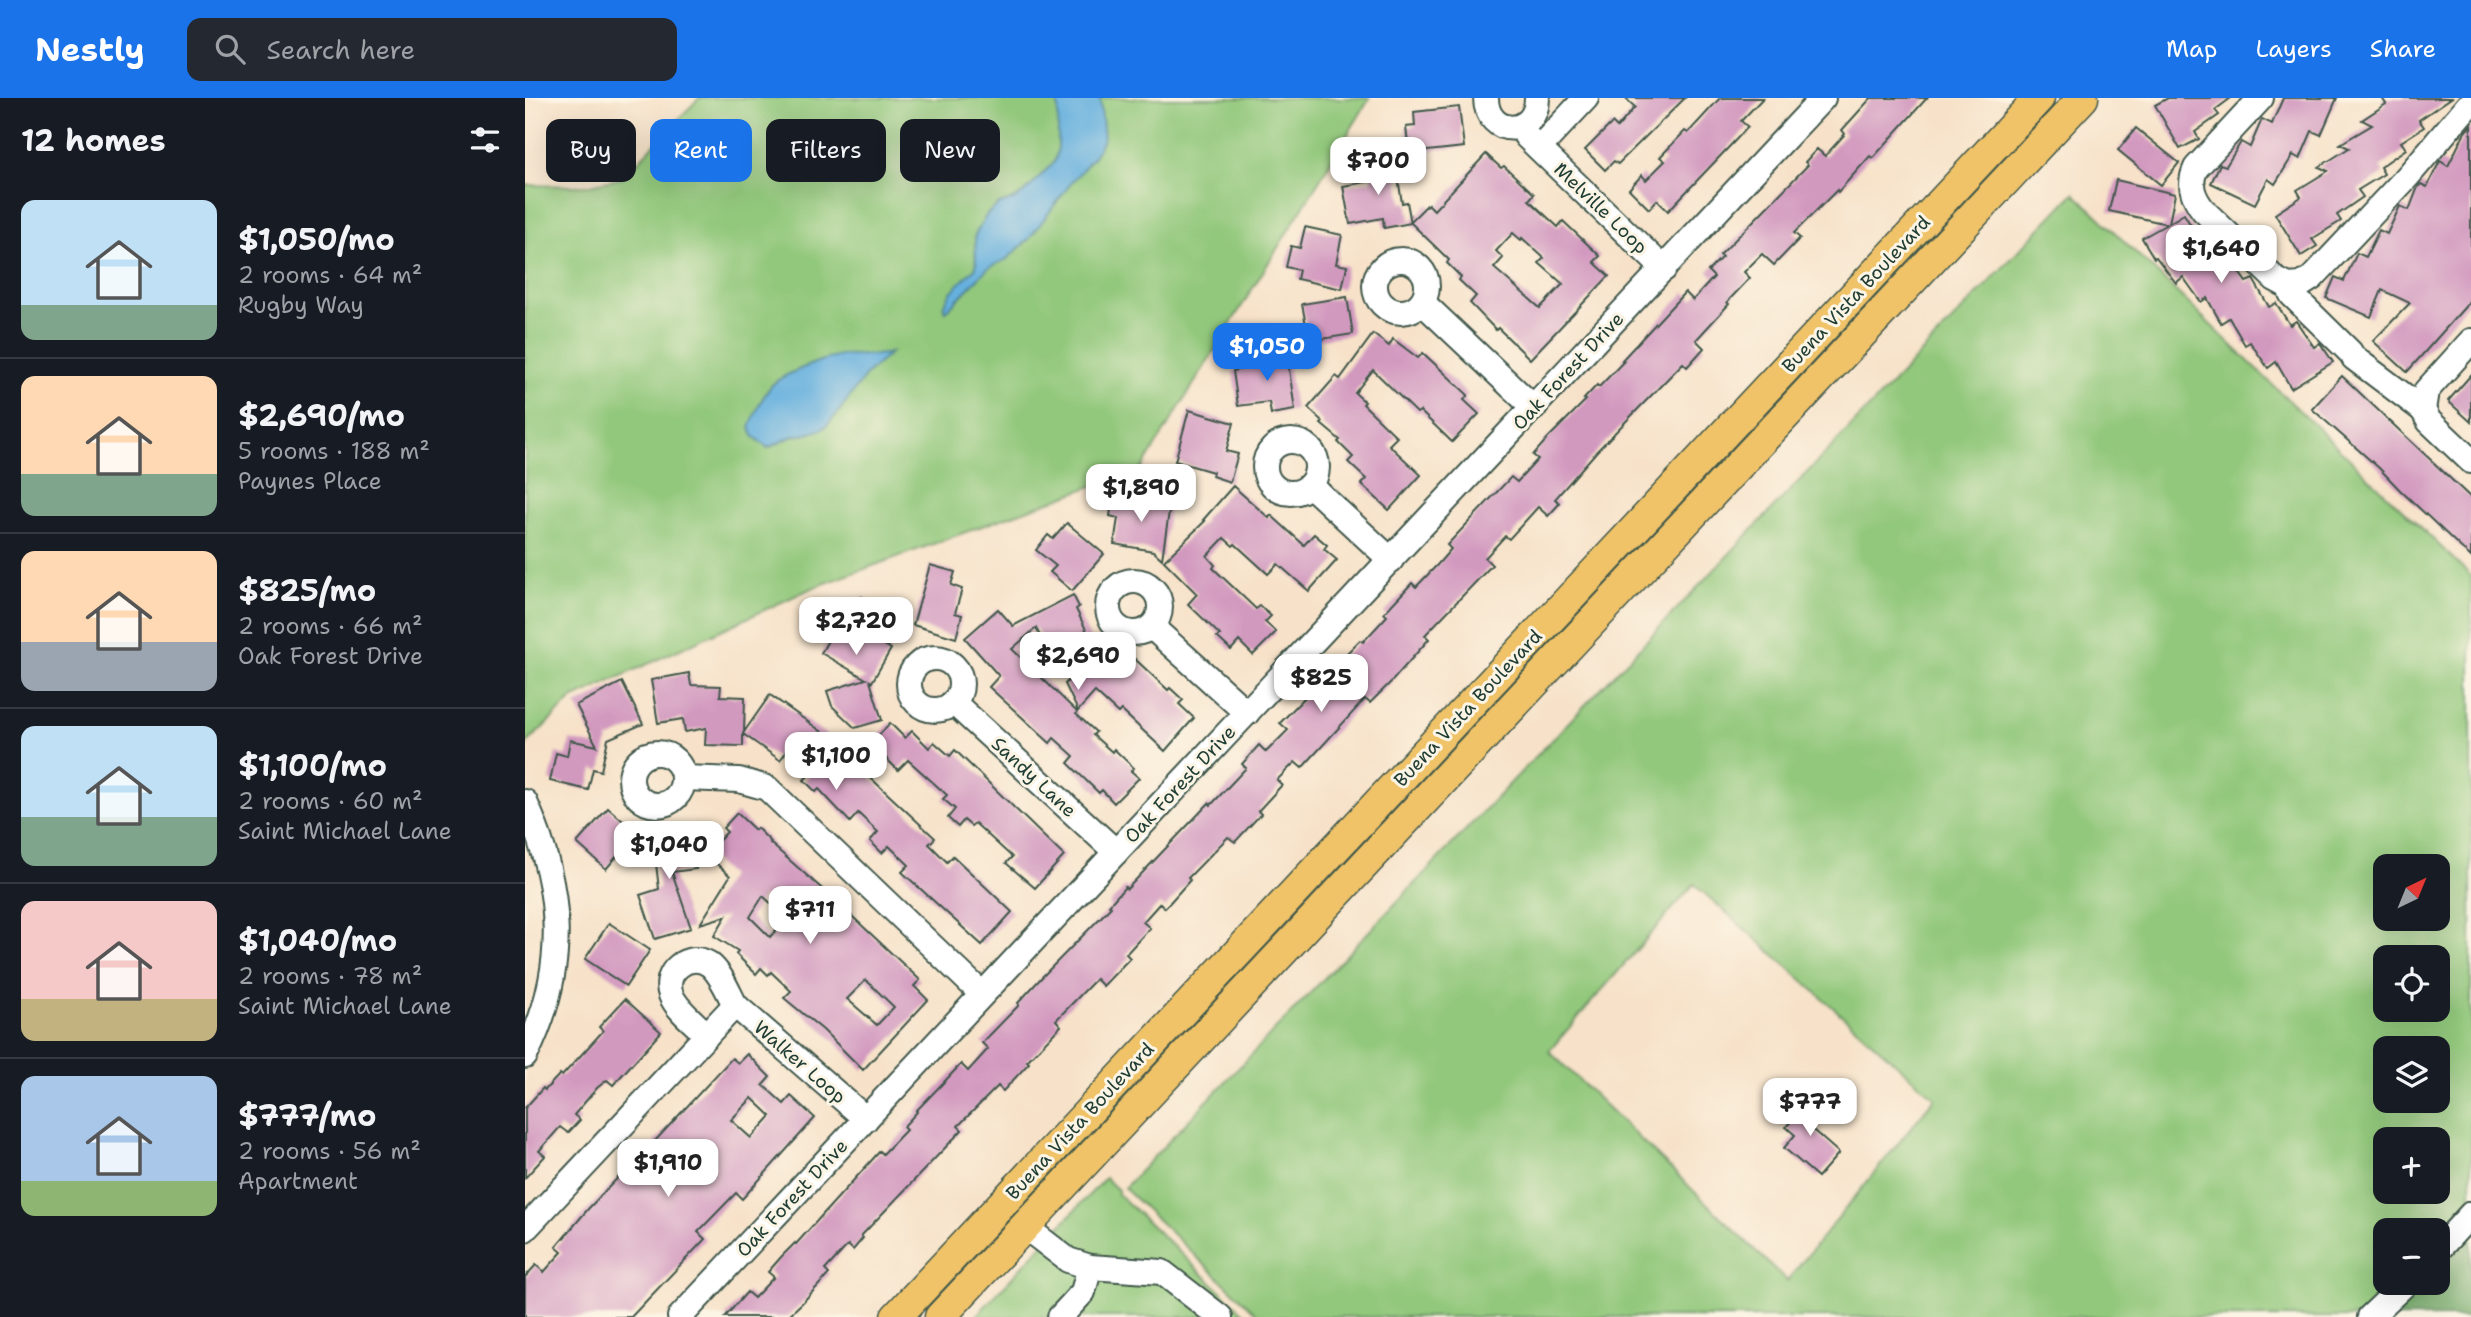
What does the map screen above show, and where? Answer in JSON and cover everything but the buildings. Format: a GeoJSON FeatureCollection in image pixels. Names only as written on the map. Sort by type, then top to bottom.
{"type":"FeatureCollection","features":[{"type":"Feature","properties":{"kind":"main road","name":"Buena Vista Boulevard"},"geometry":{"type":"LineString","coordinates":[[896,1317],[2039,98]]}},
{"type":"Feature","properties":{"kind":"main road","name":"Buena Vista Boulevard"},"geometry":{"type":"LineString","coordinates":[[940,1317],[2083,98]]}},
{"type":"Feature","properties":{"kind":"main road"},"geometry":{"type":"LineString","coordinates":[[1001,1205],[1024,1226]]}},
{"type":"Feature","properties":{"kind":"street"},"geometry":{"type":"LineString","coordinates":[[1486,98],[1486,109],[1497,123],[1506,127],[1523,125],[1535,114],[1537,98]]}},
{"type":"Feature","properties":{"kind":"street","name":"Melville Loop"},"geometry":{"type":"LineString","coordinates":[[1539,148],[1586,98]]}},
{"type":"Feature","properties":{"kind":"street","name":"Oak Forest Drive"},"geometry":{"type":"LineString","coordinates":[[680,1317],[1823,98]]}},
{"type":"Feature","properties":{"kind":"street"},"geometry":{"type":"LineString","coordinates":[[2261,98],[2196,168],[2191,188],[2195,199],[2204,211],[2275,279],[2288,286],[2293,295],[2352,355],[2423,410],[2429,421],[2471,461]]}},
{"type":"Feature","properties":{"kind":"street"},"geometry":{"type":"LineString","coordinates":[[2288,286],[2301,285],[2312,278],[2408,176],[2471,102]]}},
{"type":"Feature","properties":{"kind":"street","name":"Melville Loop"},"geometry":{"type":"LineString","coordinates":[[1523,125],[1526,136],[1664,269]]}},
{"type":"Feature","properties":{"kind":"street"},"geometry":{"type":"LineString","coordinates":[[1422,302],[1534,408]]}},
{"type":"Feature","properties":{"kind":"street"},"geometry":{"type":"LineString","coordinates":[[2423,410],[2426,391],[2471,341]]}},
{"type":"Feature","properties":{"kind":"street"},"geometry":{"type":"LineString","coordinates":[[1310,485],[1391,560]]}},
{"type":"Feature","properties":{"kind":"street"},"geometry":{"type":"LineString","coordinates":[[1152,627],[1247,713]]}},
{"type":"Feature","properties":{"kind":"street","name":"Sandy Lane"},"geometry":{"type":"LineString","coordinates":[[953,702],[1116,852]]}},
{"type":"Feature","properties":{"kind":"street"},"geometry":{"type":"LineString","coordinates":[[683,778],[740,780],[767,788],[982,994]]}},
{"type":"Feature","properties":{"kind":"street"},"geometry":{"type":"LineString","coordinates":[[525,802],[548,863],[555,897],[557,932],[555,972],[548,1002],[525,1056]]}},
{"type":"Feature","properties":{"kind":"street","name":"Walker Loop"},"geometry":{"type":"LineString","coordinates":[[707,1035],[674,1002],[669,992],[669,980],[674,970],[683,962],[706,962],[715,969],[735,1005],[866,1119]]}},
{"type":"Feature","properties":{"kind":"street"},"geometry":{"type":"LineString","coordinates":[[525,1229],[735,1005]]}},
{"type":"Feature","properties":{"kind":"street"},"geometry":{"type":"LineString","coordinates":[[2450,1237],[2471,1214]]}},
{"type":"Feature","properties":{"kind":"street"},"geometry":{"type":"LineString","coordinates":[[1024,1226],[1068,1260],[1090,1267],[1162,1272],[1220,1317]]}},
{"type":"Feature","properties":{"kind":"street"},"geometry":{"type":"LineString","coordinates":[[1060,1317],[1083,1292],[1090,1267]]}},
{"type":"Feature","properties":{"kind":"street"},"geometry":{"type":"LineString","coordinates":[[2370,1317],[2393,1295]]}},
{"type":"Feature","properties":{"kind":"green space"},"geometry":{"type":"Polygon","coordinates":[[[699,98],[1370,98],[1142,468],[812,588],[572,699],[525,745],[525,185],[585,186],[604,182],[636,182],[636,163],[650,149],[650,182],[752,182],[752,119],[679,119],[699,98]]]}},
{"type":"Feature","properties":{"kind":"green space"},"geometry":{"type":"Polygon","coordinates":[[[2074,193],[2471,576],[2471,1231],[2450,1253],[2450,1218],[2373,1218],[2373,1295],[2408,1295],[2386,1317],[1260,1317],[1124,1188],[2074,193]],[[1694,884],[1549,1051],[1787,1281],[1935,1098],[1694,884]]]}},
{"type":"Feature","properties":{"kind":"green space"},"geometry":{"type":"Polygon","coordinates":[[[1105,1178],[1118,1190],[1118,1194],[1248,1317],[975,1317],[1105,1178]]]}},
{"type":"Feature","properties":{"kind":"green space"},"geometry":{"type":"Polygon","coordinates":[[[2471,1231],[2471,1317],[2386,1317],[2408,1295],[2450,1295],[2450,1253],[2471,1231]]]}},
{"type":"Feature","properties":{"kind":"water"},"geometry":{"type":"Polygon","coordinates":[[[1058,98],[1100,98],[1104,138],[1095,155],[1029,239],[1007,259],[988,268],[946,311],[943,306],[952,291],[976,267],[975,235],[987,214],[999,204],[1015,199],[1027,190],[1055,161],[1058,148],[1058,98]]]}},
{"type":"Feature","properties":{"kind":"water"},"geometry":{"type":"Polygon","coordinates":[[[890,353],[866,375],[823,429],[793,436],[768,448],[753,436],[750,427],[762,399],[779,380],[806,366],[835,356],[890,353]]]}}]}
